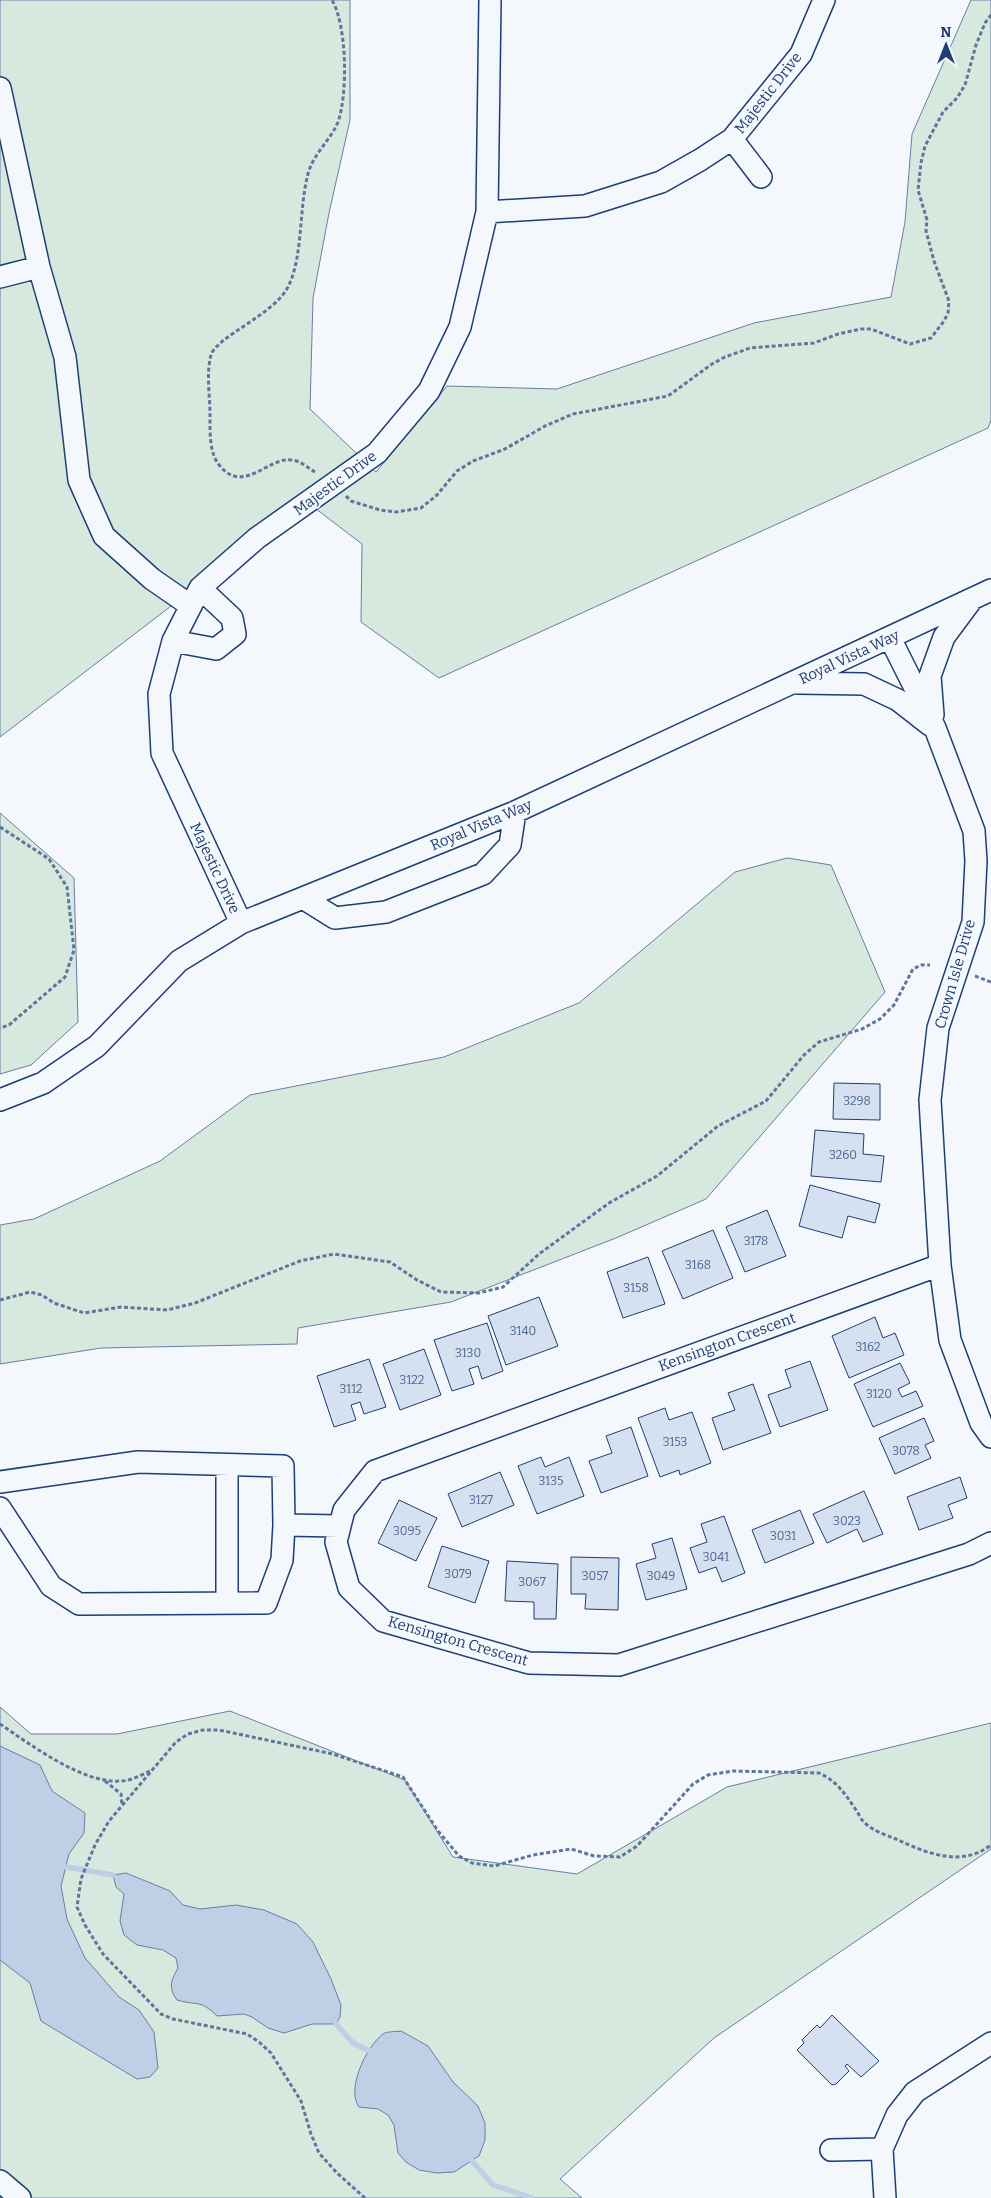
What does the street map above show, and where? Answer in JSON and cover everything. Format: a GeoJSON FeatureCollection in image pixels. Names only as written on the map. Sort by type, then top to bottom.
{"type":"FeatureCollection","features":[{"type":"Feature","properties":{"kind":"street","name":"Majestic Drive"},"geometry":{"type":"LineString","coordinates":[[241,923],[162,753],[159,694],[173,641],[196,597],[257,538],[377,453],[428,391],[460,328],[487,212],[490,0]]}},
{"type":"Feature","properties":{"kind":"street","name":"Majestic Drive"},"geometry":{"type":"LineString","coordinates":[[487,212],[585,206],[661,182],[700,160],[732,139],[800,54],[824,0]]}},
{"type":"Feature","properties":{"kind":"street"},"geometry":{"type":"LineString","coordinates":[[0,88],[39,267],[65,357],[79,480],[104,536],[152,579],[196,597],[232,618],[236,634],[216,649],[173,641]]}},
{"type":"Feature","properties":{"kind":"street"},"geometry":{"type":"LineString","coordinates":[[732,139],[761,177]]}},
{"type":"Feature","properties":{"kind":"street"},"geometry":{"type":"LineString","coordinates":[[0,277],[39,267]]}},
{"type":"Feature","properties":{"kind":"street","name":"Royal Vista Way"},"geometry":{"type":"LineString","coordinates":[[0,1100],[43,1083],[97,1046],[179,960],[241,923],[515,812],[991,590]]}},
{"type":"Feature","properties":{"kind":"street"},"geometry":{"type":"LineString","coordinates":[[934,728],[930,676],[944,637],[972,599]]}},
{"type":"Feature","properties":{"kind":"street","name":"Crown Isle Drive"},"geometry":{"type":"LineString","coordinates":[[890,638],[934,728],[984,861],[973,922],[938,1028],[930,1100],[940,1265],[950,1340],[982,1423],[991,1437]]}},
{"type":"Feature","properties":{"kind":"street"},"geometry":{"type":"LineString","coordinates":[[793,683],[864,684],[898,700],[934,728]]}},
{"type":"Feature","properties":{"kind":"street"},"geometry":{"type":"LineString","coordinates":[[303,898],[334,918],[386,912],[483,874],[510,845],[515,812]]}},
{"type":"Feature","properties":{"kind":"street","name":"Kensington Crescent"},"geometry":{"type":"LineString","coordinates":[[940,1265],[375,1471],[344,1510],[336,1542],[350,1588],[383,1621],[529,1664],[619,1665],[969,1554],[991,1542]]}},
{"type":"Feature","properties":{"kind":"street"},"geometry":{"type":"LineString","coordinates":[[0,1482],[138,1462],[283,1466],[284,1525],[282,1560],[266,1603],[79,1604],[51,1586],[0,1508]]}},
{"type":"Feature","properties":{"kind":"street"},"geometry":{"type":"LineString","coordinates":[[227,1464],[227,1603]]}},
{"type":"Feature","properties":{"kind":"street"},"geometry":{"type":"LineString","coordinates":[[284,1525],[340,1526]]}},
{"type":"Feature","properties":{"kind":"street"},"geometry":{"type":"LineString","coordinates":[[885,2198],[882,2149],[897,2116],[915,2092],[991,2043]]}},
{"type":"Feature","properties":{"kind":"street"},"geometry":{"type":"LineString","coordinates":[[831,2150],[882,2149]]}},
{"type":"Feature","properties":{"kind":"street"},"geometry":{"type":"LineString","coordinates":[[0,2181],[20,2198]]}},
{"type":"Feature","properties":{"kind":"path"},"geometry":{"type":"LineString","coordinates":[[320,475],[300,462],[291,460],[280,461],[251,476],[238,476],[220,467],[214,458],[212,445],[210,368],[212,353],[219,344],[269,309],[283,296],[290,285],[299,240],[308,173],[312,161],[338,122],[342,105],[342,30],[338,11],[332,0]]}},
{"type":"Feature","properties":{"kind":"path"},"geometry":{"type":"LineString","coordinates":[[344,494],[352,500],[380,510],[396,512],[421,508],[437,495],[457,471],[473,460],[505,449],[545,426],[573,414],[668,396],[712,364],[750,348],[814,344],[838,334],[862,329],[872,329],[910,344],[930,338],[948,313],[948,301],[926,231],[927,220],[918,190],[921,163],[925,146],[943,112],[965,86],[976,44],[985,23],[991,15]]}},
{"type":"Feature","properties":{"kind":"path"},"geometry":{"type":"LineString","coordinates":[[0,827],[49,859],[67,887],[74,950],[65,977],[9,1025],[0,1028]]}},
{"type":"Feature","properties":{"kind":"path"},"geometry":{"type":"LineString","coordinates":[[0,1300],[30,1292],[42,1295],[54,1303],[84,1313],[121,1307],[167,1310],[195,1303],[300,1261],[334,1254],[390,1262],[417,1280],[441,1292],[479,1293],[503,1287],[539,1254],[609,1202],[657,1176],[718,1126],[766,1101],[804,1055],[819,1042],[862,1029],[880,1019],[894,1004],[913,969],[921,964],[930,965]]}},
{"type":"Feature","properties":{"kind":"path"},"geometry":{"type":"LineString","coordinates":[[970,975],[991,982]]}},
{"type":"Feature","properties":{"kind":"path"},"geometry":{"type":"LineString","coordinates":[[0,1724],[60,1764],[104,1780],[121,1781],[134,1778],[152,1770]]}},
{"type":"Feature","properties":{"kind":"path"},"geometry":{"type":"LineString","coordinates":[[365,2198],[337,2173],[319,2153],[310,2134],[301,2101],[271,2053],[247,2034],[173,2019],[161,2014],[103,1954],[85,1926],[77,1907],[81,1879],[92,1852],[109,1821],[176,1742],[188,1734],[203,1730],[219,1730],[333,1754],[403,1777],[438,1831],[459,1856],[472,1863],[484,1866],[494,1866],[533,1855],[570,1849],[594,1856],[620,1857],[637,1846],[693,1784],[708,1775],[733,1771],[818,1773],[831,1779],[842,1790],[864,1823],[917,1849],[942,1857],[972,1855],[991,1845]]}},
{"type":"Feature","properties":{"kind":"path"},"geometry":{"type":"LineString","coordinates":[[104,1780],[121,1794],[122,1805]]}},
{"type":"Feature","properties":{"kind":"shaded area"},"geometry":{"type":"Polygon","coordinates":[[[0,0],[350,0],[350,120],[329,213],[313,298],[310,409],[376,472],[447,386],[557,389],[754,323],[891,297],[905,222],[912,134],[971,0],[991,0],[991,420],[988,428],[439,678],[361,622],[362,544],[307,502],[0,737],[0,0]]]}},
{"type":"Feature","properties":{"kind":"shaded area"},"geometry":{"type":"Polygon","coordinates":[[[0,813],[74,878],[78,1022],[31,1065],[0,1074],[0,813]]]}},
{"type":"Feature","properties":{"kind":"shaded area"},"geometry":{"type":"Polygon","coordinates":[[[787,858],[831,865],[885,992],[706,1199],[616,1238],[451,1302],[298,1328],[297,1344],[101,1348],[0,1364],[0,1225],[34,1219],[160,1161],[250,1095],[444,1057],[579,1003],[735,872],[787,858]]]}},
{"type":"Feature","properties":{"kind":"shaded area"},"geometry":{"type":"Polygon","coordinates":[[[0,1707],[31,1734],[117,1734],[230,1711],[405,1780],[453,1857],[577,1874],[727,1787],[991,1723],[991,1849],[714,2038],[560,2179],[582,2198],[0,2198],[0,1707]]]}},
{"type":"Feature","properties":{"kind":"water"},"geometry":{"type":"Polygon","coordinates":[[[0,1746],[40,1765],[52,1791],[85,1813],[84,1833],[69,1854],[61,1886],[67,1919],[85,1958],[119,1997],[139,2010],[154,2032],[158,2068],[150,2077],[137,2079],[41,2021],[30,1983],[0,1960],[0,1746]]]}},
{"type":"Feature","properties":{"kind":"water"},"geometry":{"type":"Polygon","coordinates":[[[126,1873],[170,1891],[183,1905],[200,1909],[236,1905],[264,1910],[297,1924],[313,1942],[331,1979],[341,2005],[340,2017],[336,2024],[312,2024],[284,2033],[268,2028],[244,2014],[217,2016],[202,2005],[177,2000],[172,1992],[172,1980],[178,1968],[176,1958],[163,1950],[137,1945],[124,1935],[120,1921],[124,1894],[116,1887],[113,1875],[126,1873]]]}},
{"type":"Feature","properties":{"kind":"water"},"geometry":{"type":"Polygon","coordinates":[[[401,2031],[428,2046],[453,2082],[478,2106],[485,2123],[485,2140],[479,2156],[454,2172],[437,2173],[419,2170],[406,2162],[398,2153],[394,2125],[388,2115],[378,2109],[359,2107],[355,2090],[356,2079],[370,2048],[383,2034],[401,2031]]]}},
{"type":"Feature","properties":{"kind":"building"},"geometry":{"type":"Polygon","coordinates":[[[834,1083],[880,1084],[880,1120],[833,1119],[834,1083]]]}},
{"type":"Feature","properties":{"kind":"building"},"geometry":{"type":"Polygon","coordinates":[[[815,1130],[864,1134],[863,1154],[884,1156],[881,1182],[811,1176],[815,1130]]]}},
{"type":"Feature","properties":{"kind":"building"},"geometry":{"type":"Polygon","coordinates":[[[810,1185],[880,1204],[875,1223],[848,1216],[842,1238],[799,1226],[810,1185]]]}},
{"type":"Feature","properties":{"kind":"building"},"geometry":{"type":"Polygon","coordinates":[[[767,1210],[786,1256],[745,1272],[726,1227],[767,1210]]]}},
{"type":"Feature","properties":{"kind":"building"},"geometry":{"type":"Polygon","coordinates":[[[713,1230],[733,1278],[683,1299],[662,1251],[713,1230]]]}},
{"type":"Feature","properties":{"kind":"building"},"geometry":{"type":"Polygon","coordinates":[[[648,1257],[665,1304],[623,1318],[607,1272],[648,1257]]]}},
{"type":"Feature","properties":{"kind":"building"},"geometry":{"type":"Polygon","coordinates":[[[539,1297],[558,1346],[506,1365],[488,1316],[539,1297]]]}},
{"type":"Feature","properties":{"kind":"building"},"geometry":{"type":"Polygon","coordinates":[[[875,1317],[883,1338],[895,1333],[904,1355],[849,1378],[832,1336],[875,1317]]]}},
{"type":"Feature","properties":{"kind":"building"},"geometry":{"type":"Polygon","coordinates":[[[487,1323],[503,1371],[482,1379],[478,1366],[469,1369],[474,1384],[452,1391],[434,1340],[487,1323]]]}},
{"type":"Feature","properties":{"kind":"building"},"geometry":{"type":"Polygon","coordinates":[[[424,1349],[441,1395],[400,1410],[383,1364],[424,1349]]]}},
{"type":"Feature","properties":{"kind":"building"},"geometry":{"type":"Polygon","coordinates":[[[369,1359],[386,1407],[364,1414],[360,1402],[351,1405],[356,1420],[334,1427],[317,1376],[369,1359]]]}},
{"type":"Feature","properties":{"kind":"building"},"geometry":{"type":"Polygon","coordinates":[[[810,1361],[828,1410],[780,1427],[768,1395],[791,1387],[785,1370],[810,1361]]]}},
{"type":"Feature","properties":{"kind":"building"},"geometry":{"type":"Polygon","coordinates":[[[900,1363],[910,1383],[898,1389],[902,1397],[916,1391],[923,1406],[873,1427],[854,1384],[900,1363]]]}},
{"type":"Feature","properties":{"kind":"building"},"geometry":{"type":"Polygon","coordinates":[[[753,1384],[771,1433],[723,1450],[712,1418],[735,1410],[728,1393],[753,1384]]]}},
{"type":"Feature","properties":{"kind":"building"},"geometry":{"type":"Polygon","coordinates":[[[665,1408],[669,1420],[692,1412],[711,1463],[680,1475],[679,1470],[660,1477],[638,1418],[665,1408]]]}},
{"type":"Feature","properties":{"kind":"building"},"geometry":{"type":"Polygon","coordinates":[[[924,1418],[934,1441],[925,1445],[931,1458],[895,1474],[879,1438],[924,1418]]]}},
{"type":"Feature","properties":{"kind":"building"},"geometry":{"type":"Polygon","coordinates":[[[631,1427],[648,1476],[601,1493],[589,1461],[612,1453],[606,1436],[631,1427]]]}},
{"type":"Feature","properties":{"kind":"building"},"geometry":{"type":"Polygon","coordinates":[[[541,1457],[545,1467],[569,1457],[584,1496],[537,1514],[518,1466],[541,1457]]]}},
{"type":"Feature","properties":{"kind":"building"},"geometry":{"type":"Polygon","coordinates":[[[500,1472],[514,1505],[462,1527],[448,1494],[500,1472]]]}},
{"type":"Feature","properties":{"kind":"building"},"geometry":{"type":"Polygon","coordinates":[[[960,1477],[967,1498],[948,1505],[953,1518],[919,1530],[907,1497],[960,1477]]]}},
{"type":"Feature","properties":{"kind":"building"},"geometry":{"type":"Polygon","coordinates":[[[864,1491],[883,1534],[863,1542],[857,1529],[827,1543],[813,1514],[864,1491]]]}},
{"type":"Feature","properties":{"kind":"building"},"geometry":{"type":"Polygon","coordinates":[[[399,1500],[437,1518],[416,1561],[378,1543],[399,1500]]]}},
{"type":"Feature","properties":{"kind":"building"},"geometry":{"type":"Polygon","coordinates":[[[800,1510],[814,1543],[765,1563],[752,1530],[800,1510]]]}},
{"type":"Feature","properties":{"kind":"building"},"geometry":{"type":"Polygon","coordinates":[[[724,1516],[745,1573],[722,1582],[716,1567],[699,1573],[690,1548],[707,1542],[701,1524],[724,1516]]]}},
{"type":"Feature","properties":{"kind":"building"},"geometry":{"type":"Polygon","coordinates":[[[672,1538],[687,1589],[646,1600],[636,1564],[656,1558],[652,1544],[672,1538]]]}},
{"type":"Feature","properties":{"kind":"building"},"geometry":{"type":"Polygon","coordinates":[[[442,1546],[489,1561],[475,1603],[428,1587],[442,1546]]]}},
{"type":"Feature","properties":{"kind":"building"},"geometry":{"type":"Polygon","coordinates":[[[571,1557],[619,1558],[618,1610],[585,1609],[586,1594],[571,1594],[571,1557]]]}},
{"type":"Feature","properties":{"kind":"building"},"geometry":{"type":"Polygon","coordinates":[[[507,1561],[558,1564],[556,1619],[534,1619],[534,1602],[505,1601],[507,1561]]]}},
{"type":"Feature","properties":{"kind":"building"},"geometry":{"type":"Polygon","coordinates":[[[832,2015],[879,2061],[861,2077],[847,2064],[845,2066],[849,2071],[836,2084],[832,2085],[797,2050],[804,2043],[802,2040],[817,2025],[820,2028],[832,2015]]]}},
{"type":"Feature","properties":{"kind":"waterway"},"geometry":{"type":"LineString","coordinates":[[66,1867],[113,1875]]}},
{"type":"Feature","properties":{"kind":"waterway"},"geometry":{"type":"LineString","coordinates":[[336,2024],[353,2043],[369,2051]]}},
{"type":"Feature","properties":{"kind":"waterway"},"geometry":{"type":"LineString","coordinates":[[472,2161],[493,2185],[532,2198]]}}]}
